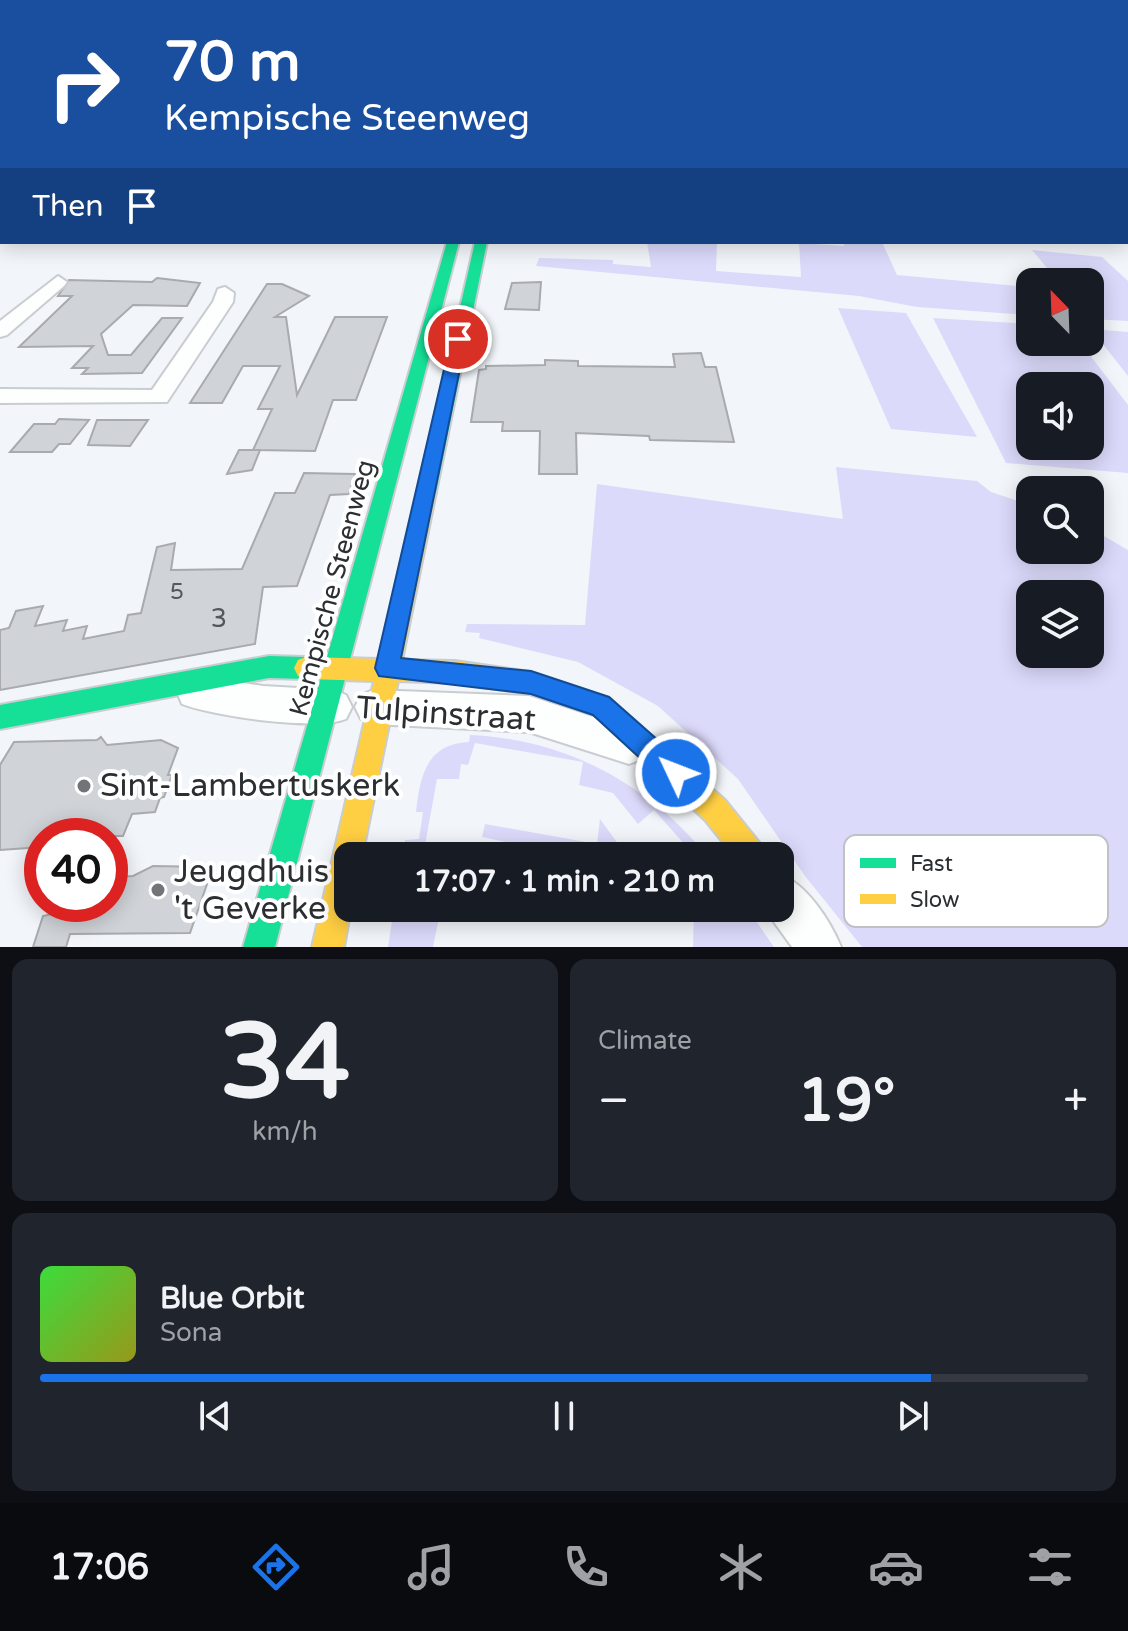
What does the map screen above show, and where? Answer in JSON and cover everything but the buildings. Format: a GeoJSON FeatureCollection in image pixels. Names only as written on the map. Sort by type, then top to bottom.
{"type":"FeatureCollection","features":[{"type":"Feature","properties":{"kind":"main road","name":"Kempische Steenweg"},"geometry":{"type":"LineString","coordinates":[[259,947],[452,244]]}},
{"type":"Feature","properties":{"kind":"main road"},"geometry":{"type":"LineString","coordinates":[[328,947],[481,244]]}},
{"type":"Feature","properties":{"kind":"main road","name":"Tulpinstraat"},"geometry":{"type":"LineString","coordinates":[[0,717],[155,685],[269,667],[455,672],[531,683],[600,706],[715,810],[741,842]]}},
{"type":"Feature","properties":{"kind":"street"},"geometry":{"type":"LineString","coordinates":[[0,331],[58,282]]}},
{"type":"Feature","properties":{"kind":"street"},"geometry":{"type":"LineString","coordinates":[[0,396],[159,397],[223,302],[225,293]]}},
{"type":"Feature","properties":{"kind":"street"},"geometry":{"type":"LineString","coordinates":[[0,311],[22,311]]}},
{"type":"Feature","properties":{"kind":"street","name":"Tulpinstraat"},"geometry":{"type":"LineString","coordinates":[[155,685],[263,703],[529,714],[656,754]]}},
{"type":"Feature","properties":{"kind":"street"},"geometry":{"type":"LineString","coordinates":[[794,914],[819,947]]}},
{"type":"Feature","properties":{"kind":"shaded area"},"geometry":{"type":"Polygon","coordinates":[[[647,244],[717,244],[716,271],[801,277],[799,244],[883,244],[897,275],[1016,286],[1016,314],[917,307],[859,296],[536,266],[539,258],[613,260],[613,264],[651,267],[647,244]]]}},
{"type":"Feature","properties":{"kind":"shaded area"},"geometry":{"type":"Polygon","coordinates":[[[1032,250],[1102,257],[1128,281],[1128,321],[1104,320],[1104,268],[1047,268],[1032,250]]]}},
{"type":"Feature","properties":{"kind":"shaded area"},"geometry":{"type":"Polygon","coordinates":[[[838,308],[906,313],[977,437],[891,429],[838,308]]]}},
{"type":"Feature","properties":{"kind":"shaded area"},"geometry":{"type":"Polygon","coordinates":[[[933,318],[1016,323],[1016,356],[1091,356],[1103,372],[1016,372],[1016,460],[1104,460],[1104,374],[1128,405],[1128,473],[1006,463],[933,318]]]}},
{"type":"Feature","properties":{"kind":"shaded area"},"geometry":{"type":"Polygon","coordinates":[[[1104,330],[1128,332],[1128,376],[1104,346],[1104,330]]]}},
{"type":"Feature","properties":{"kind":"shaded area"},"geometry":{"type":"Polygon","coordinates":[[[836,467],[977,481],[991,492],[1016,500],[1016,564],[1104,564],[1104,536],[1128,550],[1128,947],[862,947],[846,927],[1108,927],[1108,835],[844,835],[844,925],[794,860],[794,842],[782,842],[738,779],[658,706],[578,662],[479,638],[480,633],[465,632],[467,624],[585,625],[597,484],[843,519],[836,467]]]}},
{"type":"Feature","properties":{"kind":"shaded area"},"geometry":{"type":"Polygon","coordinates":[[[470,735],[505,738],[571,756],[602,770],[631,787],[658,807],[695,842],[683,842],[654,810],[638,824],[613,793],[579,785],[583,762],[475,743],[468,765],[461,764],[459,779],[437,779],[426,842],[405,842],[419,839],[423,812],[416,812],[423,774],[428,764],[444,749],[469,742],[470,735]]]}},
{"type":"Feature","properties":{"kind":"shaded area"},"geometry":{"type":"Polygon","coordinates":[[[600,819],[617,842],[597,842],[600,819]]]}},
{"type":"Feature","properties":{"kind":"shaded area"},"geometry":{"type":"Polygon","coordinates":[[[485,824],[586,842],[506,842],[482,837],[485,824]]]}},
{"type":"Feature","properties":{"kind":"shaded area"},"geometry":{"type":"Polygon","coordinates":[[[392,922],[438,922],[433,947],[388,947],[392,922]]]}},
{"type":"Feature","properties":{"kind":"shaded area"},"geometry":{"type":"Polygon","coordinates":[[[694,922],[757,922],[774,947],[693,947],[694,922]]]}},
{"type":"Feature","properties":{"kind":"traffic: fast"},"geometry":{"type":"LineString","coordinates":[[259,947],[452,244]]}},
{"type":"Feature","properties":{"kind":"traffic: fast"},"geometry":{"type":"LineString","coordinates":[[427,492],[481,244]]}},
{"type":"Feature","properties":{"kind":"traffic: fast"},"geometry":{"type":"LineString","coordinates":[[0,717],[269,667],[306,668]]}},
{"type":"Feature","properties":{"kind":"traffic: slow"},"geometry":{"type":"LineString","coordinates":[[328,947],[427,492]]}},
{"type":"Feature","properties":{"kind":"traffic: slow"},"geometry":{"type":"LineString","coordinates":[[306,668],[455,672],[531,683],[600,706],[715,810],[741,842]]}},
{"type":"Feature","properties":{"kind":"place","name":"Sint-Lambertuskerk"},"geometry":{"type":"Point","coordinates":[84,786]}},
{"type":"Feature","properties":{"kind":"place","name":"Jeugdhuis 't Geverke"},"geometry":{"type":"Point","coordinates":[158,890]}},
{"type":"Feature","properties":{"kind":"route"},"geometry":{"type":"LineString","coordinates":[[458,339],[387,668],[455,672],[531,683],[600,706],[676,773]]}}]}
